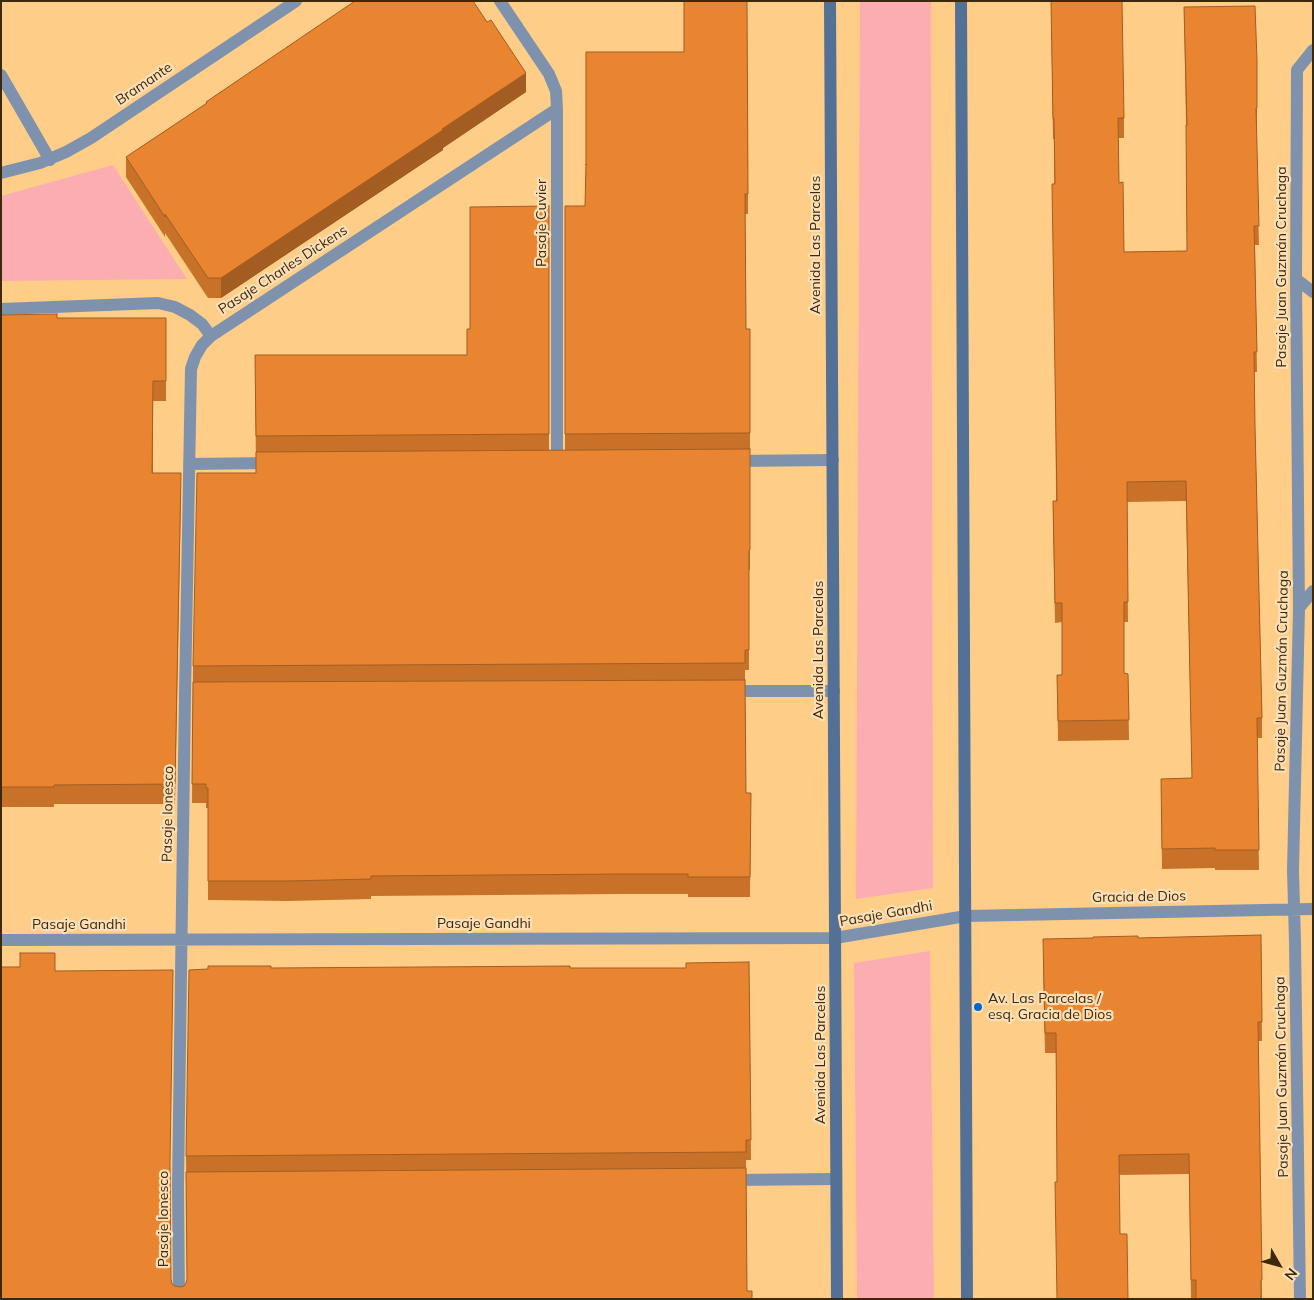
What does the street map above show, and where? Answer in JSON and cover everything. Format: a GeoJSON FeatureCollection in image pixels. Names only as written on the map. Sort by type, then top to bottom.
{"type":"FeatureCollection","features":[{"type":"Feature","properties":{"kind":"street","name":"Bramante"},"geometry":{"type":"LineString","coordinates":[[1,173],[12,172],[50,160],[91,138],[296,1]]}},
{"type":"Feature","properties":{"kind":"street","name":"Pasaje Cuvier"},"geometry":{"type":"LineString","coordinates":[[500,1],[549,74],[556,91],[557,462]]}},
{"type":"Feature","properties":{"kind":"street","name":"Avenida Las Parcelas"},"geometry":{"type":"LineString","coordinates":[[830,1],[837,1299]]}},
{"type":"Feature","properties":{"kind":"street"},"geometry":{"type":"LineString","coordinates":[[961,1],[967,1299]]}},
{"type":"Feature","properties":{"kind":"street","name":"Pasaje Juan Guzmán Cruchaga"},"geometry":{"type":"LineString","coordinates":[[1300,1299],[1293,860],[1299,608],[1296,279],[1297,70],[1313,50]]}},
{"type":"Feature","properties":{"kind":"street"},"geometry":{"type":"LineString","coordinates":[[1,75],[50,160]]}},
{"type":"Feature","properties":{"kind":"street","name":"Pasaje Charles Dickens"},"geometry":{"type":"LineString","coordinates":[[211,336],[557,109]]}},
{"type":"Feature","properties":{"kind":"street"},"geometry":{"type":"LineString","coordinates":[[1296,279],[1313,292]]}},
{"type":"Feature","properties":{"kind":"street"},"geometry":{"type":"LineString","coordinates":[[1,309],[158,303],[175,307],[190,315],[202,324],[211,336]]}},
{"type":"Feature","properties":{"kind":"street","name":"Pasaje Ionesco"},"geometry":{"type":"LineString","coordinates":[[179,1299],[183,1184],[181,940],[190,694],[189,464],[191,368],[195,356],[211,336]]}},
{"type":"Feature","properties":{"kind":"street"},"geometry":{"type":"LineString","coordinates":[[724,461],[832,460]]}},
{"type":"Feature","properties":{"kind":"street"},"geometry":{"type":"LineString","coordinates":[[189,464],[289,463]]}},
{"type":"Feature","properties":{"kind":"street"},"geometry":{"type":"LineString","coordinates":[[1299,608],[1313,591]]}},
{"type":"Feature","properties":{"kind":"street"},"geometry":{"type":"LineString","coordinates":[[714,691],[834,691]]}},
{"type":"Feature","properties":{"kind":"street","name":"Gracia de Dios"},"geometry":{"type":"LineString","coordinates":[[966,916],[1313,909]]}},
{"type":"Feature","properties":{"kind":"street","name":"Pasaje Gandhi"},"geometry":{"type":"LineString","coordinates":[[1,940],[835,938],[966,916]]}},
{"type":"Feature","properties":{"kind":"street"},"geometry":{"type":"LineString","coordinates":[[716,1180],[836,1179]]}},
{"type":"Feature","properties":{"kind":"shaded area"},"geometry":{"type":"Polygon","coordinates":[[[860,1],[931,1],[933,888],[856,899],[860,1]]]}},
{"type":"Feature","properties":{"kind":"shaded area"},"geometry":{"type":"Polygon","coordinates":[[[113,165],[187,279],[1,281],[1,196],[113,165]]]}},
{"type":"Feature","properties":{"kind":"shaded area"},"geometry":{"type":"Polygon","coordinates":[[[930,951],[934,1299],[857,1299],[854,963],[930,951]]]}},
{"type":"Feature","properties":{"kind":"building"},"geometry":{"type":"Polygon","coordinates":[[[355,1],[473,1],[487,22],[491,20],[526,73],[221,278],[208,278],[126,157],[355,1]]]}},
{"type":"Feature","properties":{"kind":"building"},"geometry":{"type":"Polygon","coordinates":[[[684,1],[747,1],[748,194],[745,194],[746,329],[750,329],[750,433],[565,434],[565,206],[585,206],[586,52],[684,52],[684,1]]]}},
{"type":"Feature","properties":{"kind":"building"},"geometry":{"type":"Polygon","coordinates":[[[1051,1],[1122,1],[1124,118],[1118,118],[1119,183],[1123,182],[1124,252],[1187,251],[1187,125],[1184,7],[1255,6],[1259,226],[1254,226],[1257,352],[1254,352],[1262,718],[1257,718],[1259,850],[1215,850],[1215,848],[1162,849],[1161,779],[1192,778],[1186,481],[1127,482],[1128,602],[1124,602],[1124,673],[1128,674],[1129,720],[1058,721],[1057,675],[1062,675],[1062,603],[1055,603],[1053,501],[1057,501],[1052,184],[1055,184],[1051,1]]]}},
{"type":"Feature","properties":{"kind":"building"},"geometry":{"type":"Polygon","coordinates":[[[549,206],[549,434],[256,436],[255,355],[467,355],[467,329],[470,329],[470,207],[549,206]]]}},
{"type":"Feature","properties":{"kind":"building"},"geometry":{"type":"Polygon","coordinates":[[[57,314],[57,318],[166,318],[166,381],[153,381],[152,473],[181,473],[175,784],[1,787],[1,315],[57,314]]]}},
{"type":"Feature","properties":{"kind":"building"},"geometry":{"type":"Polygon","coordinates":[[[750,449],[749,650],[745,650],[745,663],[193,666],[197,473],[256,473],[256,452],[750,449]]]}},
{"type":"Feature","properties":{"kind":"building"},"geometry":{"type":"Polygon","coordinates":[[[745,680],[746,793],[751,793],[750,877],[688,877],[688,874],[621,874],[371,876],[371,879],[208,881],[208,788],[206,788],[206,784],[192,784],[193,682],[745,680]]]}},
{"type":"Feature","properties":{"kind":"building"},"geometry":{"type":"Polygon","coordinates":[[[1261,935],[1262,1022],[1258,1022],[1261,1299],[1196,1299],[1196,1280],[1191,1280],[1189,1154],[1119,1155],[1120,1234],[1127,1234],[1128,1299],[1057,1299],[1055,1182],[1057,1182],[1056,1033],[1045,1033],[1043,939],[1261,935]]]}},
{"type":"Feature","properties":{"kind":"building"},"geometry":{"type":"Polygon","coordinates":[[[20,953],[55,953],[55,971],[173,970],[170,1164],[171,1279],[172,1284],[175,1286],[184,1286],[187,1279],[186,1172],[746,1168],[747,1291],[752,1291],[752,1299],[1,1299],[1,967],[20,967],[20,953]]]}},
{"type":"Feature","properties":{"kind":"building"},"geometry":{"type":"Polygon","coordinates":[[[749,962],[751,1140],[746,1140],[746,1152],[186,1156],[189,970],[208,969],[208,966],[271,966],[271,968],[570,966],[570,968],[686,968],[686,963],[749,962]]]}},
{"type":"Feature","properties":{"kind":"place","name":"Av. Las Parcelas / esq. Gracia de Dios"},"geometry":{"type":"Point","coordinates":[978,1007]}}]}
